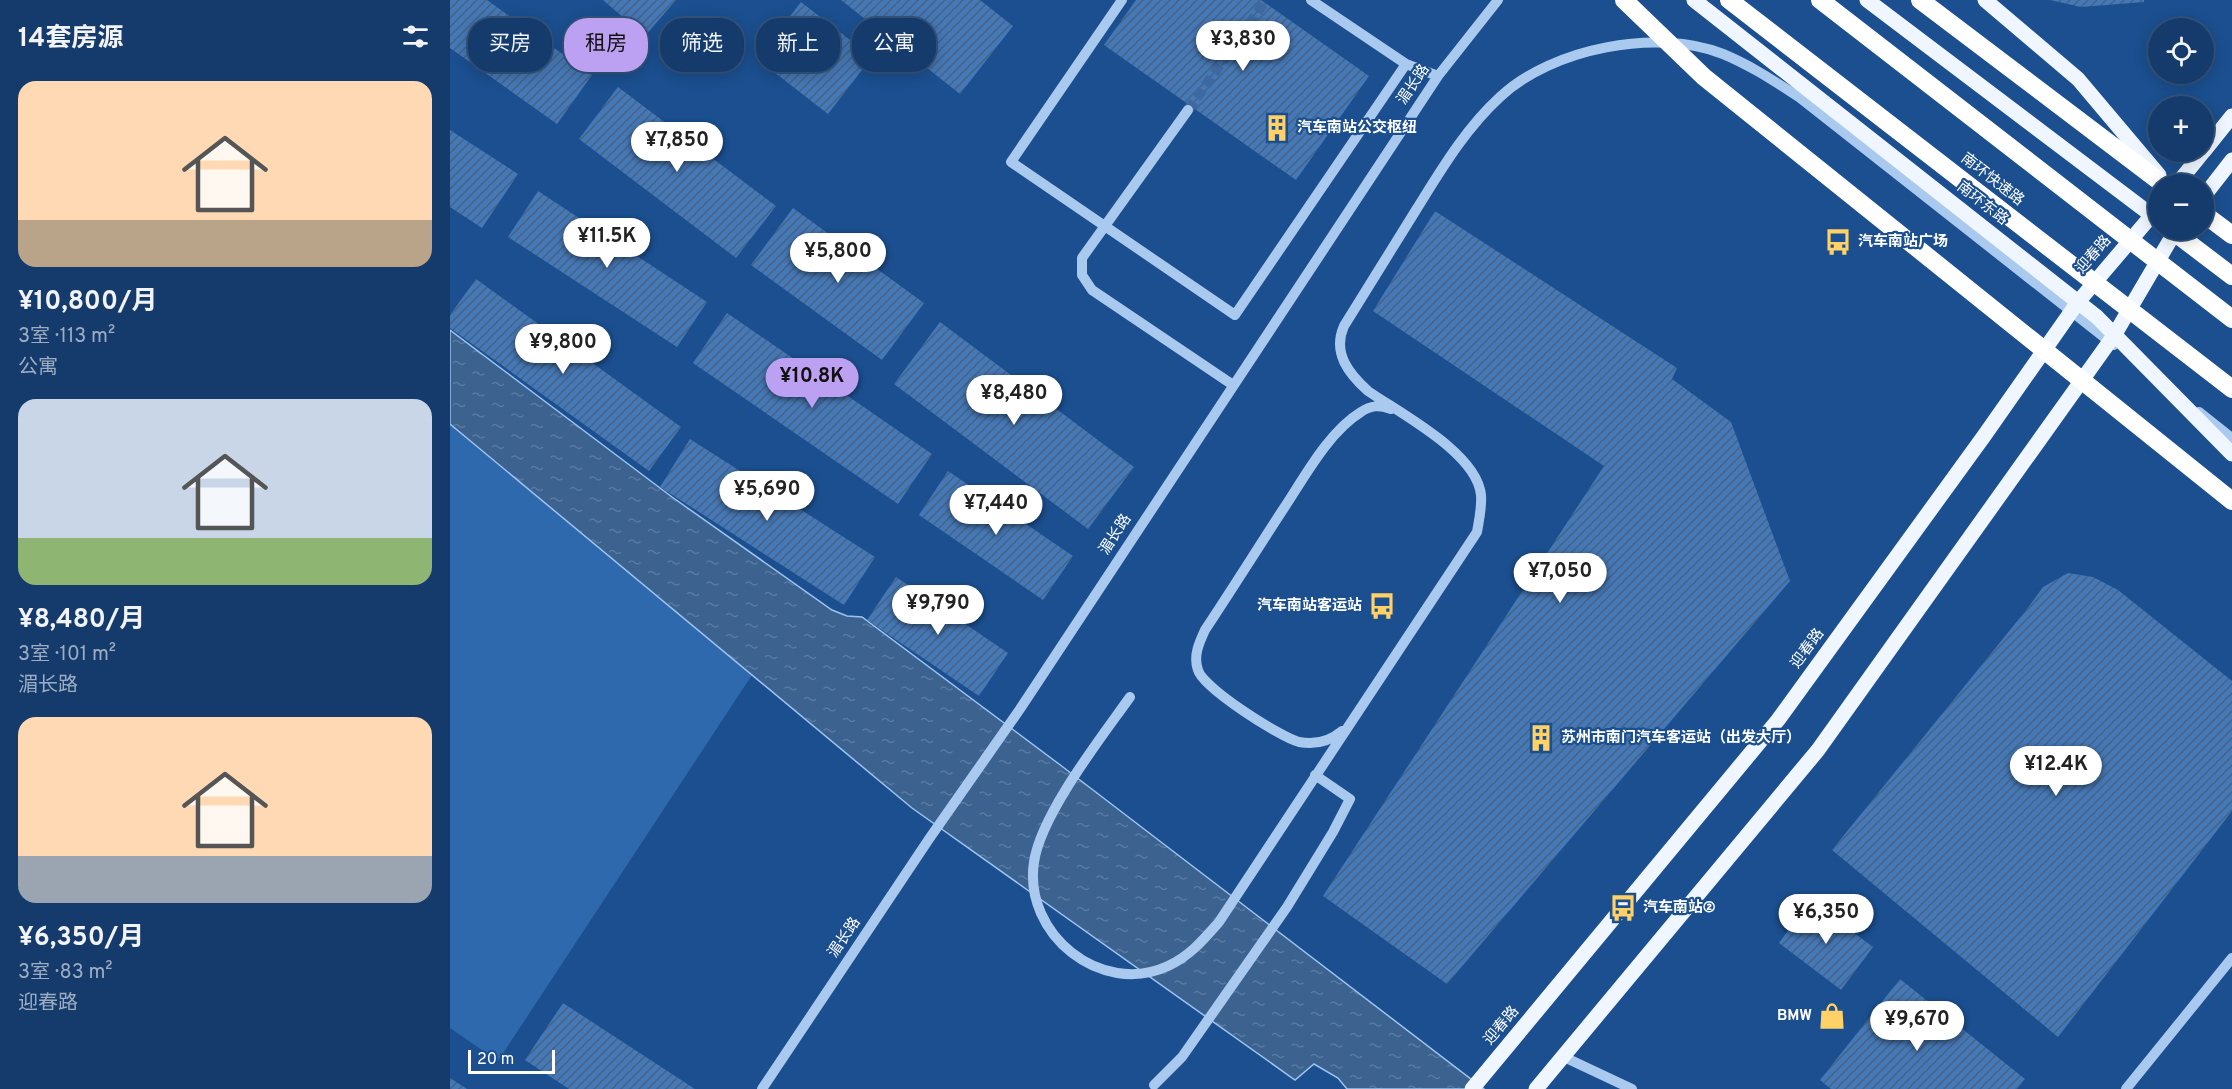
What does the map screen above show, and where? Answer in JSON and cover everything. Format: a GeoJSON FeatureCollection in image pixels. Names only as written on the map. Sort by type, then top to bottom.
{"type":"FeatureCollection","features":[{"type":"Feature","properties":{"kind":"highway"},"geometry":{"type":"LineString","coordinates":[[1624,0],[1704,77],[2232,501]]}},
{"type":"Feature","properties":{"kind":"highway","name":"南环快速路"},"geometry":{"type":"LineString","coordinates":[[1729,0],[2232,389]]}},
{"type":"Feature","properties":{"kind":"highway"},"geometry":{"type":"LineString","coordinates":[[1820,0],[2232,319]]}},
{"type":"Feature","properties":{"kind":"highway"},"geometry":{"type":"LineString","coordinates":[[1920,0],[2152,174]]}},
{"type":"Feature","properties":{"kind":"highway"},"geometry":{"type":"LineString","coordinates":[[2214,222],[2232,235]]}},
{"type":"Feature","properties":{"kind":"highway"},"geometry":{"type":"LineString","coordinates":[[2187,240],[2232,276]]}},
{"type":"Feature","properties":{"kind":"main road","name":"南环东路"},"geometry":{"type":"LineString","coordinates":[[1695,0],[2078,302],[2115,334],[2232,454]]}},
{"type":"Feature","properties":{"kind":"main road"},"geometry":{"type":"LineString","coordinates":[[1867,0],[2148,208]]}},
{"type":"Feature","properties":{"kind":"main road"},"geometry":{"type":"LineString","coordinates":[[1985,0],[2078,78],[2157,174]]}},
{"type":"Feature","properties":{"kind":"main road"},"geometry":{"type":"LineString","coordinates":[[2214,138],[2232,116]]}},
{"type":"Feature","properties":{"kind":"main road"},"geometry":{"type":"LineString","coordinates":[[2214,183],[2232,160]]}},
{"type":"Feature","properties":{"kind":"main road"},"geometry":{"type":"LineString","coordinates":[[2185,174],[2194,162]]}},
{"type":"Feature","properties":{"kind":"main road","name":"迎春路"},"geometry":{"type":"LineString","coordinates":[[1472,1089],[1778,720],[2078,302],[2148,223]]}},
{"type":"Feature","properties":{"kind":"main road"},"geometry":{"type":"LineString","coordinates":[[1536,1089],[1818,750],[2115,334],[2168,240]]}},
{"type":"Feature","properties":{"kind":"main road"},"geometry":{"type":"LineString","coordinates":[[2188,240],[2232,270]]}},
{"type":"Feature","properties":{"kind":"main road"},"geometry":{"type":"LineString","coordinates":[[2100,276],[2232,378]]}},
{"type":"Feature","properties":{"kind":"street"},"geometry":{"type":"LineString","coordinates":[[1122,0],[1011,162],[1234,315],[1406,64]]}},
{"type":"Feature","properties":{"kind":"street"},"geometry":{"type":"LineString","coordinates":[[1311,0],[1406,64],[1438,76]]}},
{"type":"Feature","properties":{"kind":"street","name":"湄长路"},"geometry":{"type":"LineString","coordinates":[[762,1089],[929,839],[1020,709],[1438,76],[1498,0]]}},
{"type":"Feature","properties":{"kind":"street"},"geometry":{"type":"LineString","coordinates":[[1130,697],[1054,811],[1040,840],[1034,862],[1034,885],[1038,907],[1048,928],[1062,946],[1080,960],[1100,969],[1123,974],[1146,973],[1167,967],[1187,955],[1220,922],[1476,532],[1481,510],[1481,494],[1477,480],[1465,460],[1450,447],[1368,391],[1357,380],[1346,366],[1339,345],[1344,326],[1449,157],[1477,121],[1501,96],[1553,64],[1622,44],[1658,42],[1692,46],[1722,54],[1761,72],[1798,97],[2232,438]]}},
{"type":"Feature","properties":{"kind":"street"},"geometry":{"type":"LineString","coordinates":[[1188,110],[1082,258],[1082,274],[1092,290],[1233,385]]}},
{"type":"Feature","properties":{"kind":"street"},"geometry":{"type":"LineString","coordinates":[[1351,722],[1335,737],[1327,740],[1317,743],[1292,740],[1214,691],[1204,681],[1198,672],[1196,660],[1198,646],[1205,630],[1307,472],[1336,435],[1351,418],[1371,406],[1381,405],[1400,413]]}},
{"type":"Feature","properties":{"kind":"street"},"geometry":{"type":"LineString","coordinates":[[1154,1085],[1182,1057],[1287,907],[1333,832],[1350,799],[1315,775]]}},
{"type":"Feature","properties":{"kind":"street"},"geometry":{"type":"LineString","coordinates":[[2126,1089],[2232,958]]}},
{"type":"Feature","properties":{"kind":"street"},"geometry":{"type":"LineString","coordinates":[[1564,1057],[1632,1089]]}},
{"type":"Feature","properties":{"kind":"shaded area"},"geometry":{"type":"Polygon","coordinates":[[[450,424],[752,675],[498,1061],[450,1028],[450,424]]]}},
{"type":"Feature","properties":{"kind":"water"},"geometry":{"type":"Polygon","coordinates":[[[450,330],[672,497],[832,610],[847,616],[862,617],[1059,764],[1484,1089],[1347,1089],[1338,1078],[1314,1064],[1295,1080],[912,808],[450,424],[450,330]]]}},
{"type":"Feature","properties":{"kind":"building"},"geometry":{"type":"Polygon","coordinates":[[[450,0],[487,0],[512,18],[468,18],[468,61],[450,48],[450,0]]]}},
{"type":"Feature","properties":{"kind":"building"},"geometry":{"type":"Polygon","coordinates":[[[603,0],[676,0],[648,33],[648,18],[624,18],[603,0]]]}},
{"type":"Feature","properties":{"kind":"building"},"geometry":{"type":"Polygon","coordinates":[[[841,0],[980,0],[1013,26],[960,94],[932,72],[936,72],[936,18],[864,18],[841,0]]]}},
{"type":"Feature","properties":{"kind":"building","name":"汽车南站公交枢纽"},"geometry":{"type":"Polygon","coordinates":[[[1136,0],[1261,0],[1369,76],[1296,180],[1104,45],[1136,0]]]}},
{"type":"Feature","properties":{"kind":"building"},"geometry":{"type":"Polygon","coordinates":[[[2050,0],[2144,0],[2144,2],[2081,7],[2050,0]]]}},
{"type":"Feature","properties":{"kind":"building"},"geometry":{"type":"Polygon","coordinates":[[[801,2],[822,18],[789,18],[801,2]]]}},
{"type":"Feature","properties":{"kind":"building"},"geometry":{"type":"Polygon","coordinates":[[[840,32],[852,42],[852,72],[860,72],[828,114],[774,72],[840,72],[840,32]]]}},
{"type":"Feature","properties":{"kind":"building"},"geometry":{"type":"Polygon","coordinates":[[[552,46],[564,55],[564,72],[588,72],[592,75],[557,124],[484,72],[552,72],[552,46]]]}},
{"type":"Feature","properties":{"kind":"building"},"geometry":{"type":"Polygon","coordinates":[[[618,87],[776,206],[736,258],[579,139],[618,87]]]}},
{"type":"Feature","properties":{"kind":"building"},"geometry":{"type":"Polygon","coordinates":[[[450,130],[518,174],[482,228],[450,207],[450,130]]]}},
{"type":"Feature","properties":{"kind":"building"},"geometry":{"type":"Polygon","coordinates":[[[538,191],[707,302],[677,347],[508,237],[538,191]]]}},
{"type":"Feature","properties":{"kind":"building"},"geometry":{"type":"Polygon","coordinates":[[[793,208],[924,303],[882,360],[751,265],[793,208]]]}},
{"type":"Feature","properties":{"kind":"building","name":"苏州市南门汽车客运站（出发大厅）"},"geometry":{"type":"Polygon","coordinates":[[[1435,211],[1677,368],[1672,379],[1731,422],[1790,581],[1447,984],[1323,896],[1604,466],[1373,311],[1435,211]]]}},
{"type":"Feature","properties":{"kind":"building"},"geometry":{"type":"Polygon","coordinates":[[[476,279],[681,427],[649,471],[450,328],[450,315],[476,279]]]}},
{"type":"Feature","properties":{"kind":"building"},"geometry":{"type":"Polygon","coordinates":[[[727,313],[932,454],[898,504],[693,363],[727,313]]]}},
{"type":"Feature","properties":{"kind":"building"},"geometry":{"type":"Polygon","coordinates":[[[940,322],[1134,467],[1088,529],[894,384],[940,322]]]}},
{"type":"Feature","properties":{"kind":"building"},"geometry":{"type":"Polygon","coordinates":[[[690,439],[875,557],[844,605],[660,487],[690,439]]]}},
{"type":"Feature","properties":{"kind":"building"},"geometry":{"type":"Polygon","coordinates":[[[948,471],[1073,556],[1043,600],[919,515],[948,471]]]}},
{"type":"Feature","properties":{"kind":"building"},"geometry":{"type":"Polygon","coordinates":[[[2068,573],[2093,577],[2118,590],[2232,681],[2232,811],[2058,1037],[1832,850],[2043,587],[2068,573]]]}},
{"type":"Feature","properties":{"kind":"building"},"geometry":{"type":"Polygon","coordinates":[[[896,577],[1008,653],[979,696],[867,620],[896,577]]]}},
{"type":"Feature","properties":{"kind":"building"},"geometry":{"type":"Polygon","coordinates":[[[1810,900],[1873,947],[1841,990],[1779,943],[1810,900]]]}},
{"type":"Feature","properties":{"kind":"building"},"geometry":{"type":"Polygon","coordinates":[[[1900,979],[2025,1079],[2017,1089],[1831,1089],[1820,1080],[1900,979]]]}},
{"type":"Feature","properties":{"kind":"building"},"geometry":{"type":"Polygon","coordinates":[[[563,1003],[695,1089],[569,1089],[525,1060],[563,1003]]]}},
{"type":"Feature","properties":{"kind":"building"},"geometry":{"type":"Polygon","coordinates":[[[450,1078],[467,1089],[450,1089],[450,1078]]]}},
{"type":"Feature","properties":{"kind":"tunnel"},"geometry":{"type":"LineString","coordinates":[[1188,110],[1266,0]]}},
{"type":"Feature","properties":{"kind":"place","name":"汽车南站公交枢纽"},"geometry":{"type":"Point","coordinates":[1277,128]}},
{"type":"Feature","properties":{"kind":"place","name":"汽车南站广场"},"geometry":{"type":"Point","coordinates":[1838,242]}},
{"type":"Feature","properties":{"kind":"place","name":"汽车南站客运站"},"geometry":{"type":"Point","coordinates":[1382,606]}},
{"type":"Feature","properties":{"kind":"place","name":"苏州市南门汽车客运站（出发大厅）"},"geometry":{"type":"Point","coordinates":[1541,738]}},
{"type":"Feature","properties":{"kind":"place","name":"汽车南站②"},"geometry":{"type":"Point","coordinates":[1623,908]}},
{"type":"Feature","properties":{"kind":"place","name":"BMW"},"geometry":{"type":"Point","coordinates":[1832,1016]}}]}
